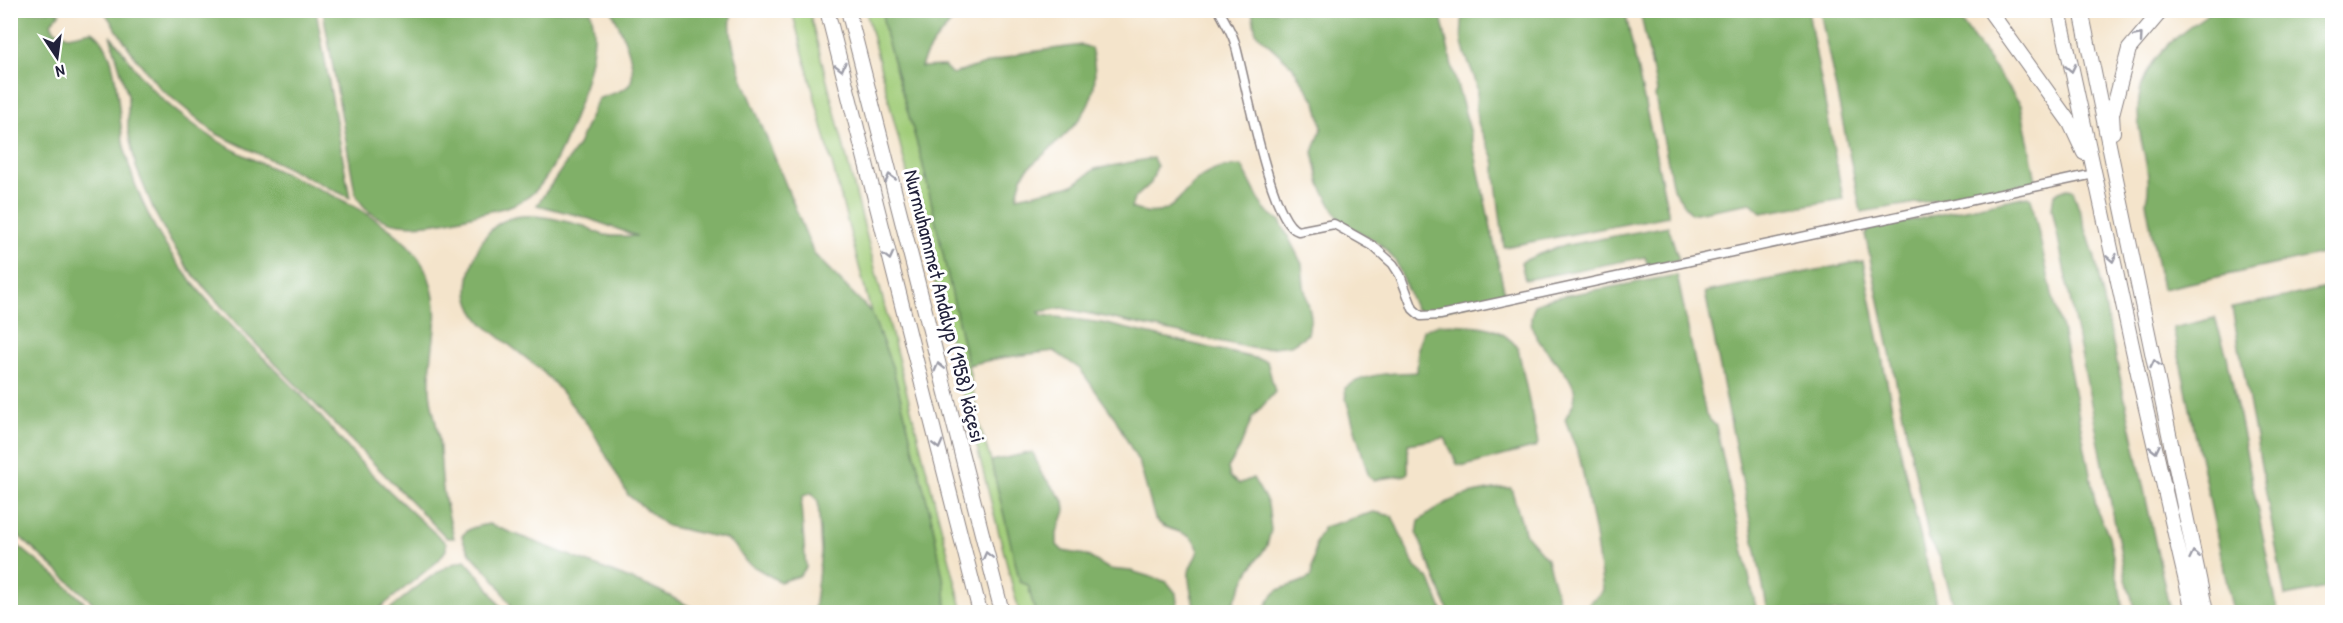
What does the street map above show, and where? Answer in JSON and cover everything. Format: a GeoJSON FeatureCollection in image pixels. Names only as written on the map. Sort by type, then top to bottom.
{"type":"FeatureCollection","features":[{"type":"Feature","properties":{"kind":"main road","name":"Nurmuhammet Andalyp (1958) köçesi"},"geometry":{"type":"LineString","coordinates":[[827,10],[980,612]]}},
{"type":"Feature","properties":{"kind":"main road","name":"Nurmuhammet Andalyp (1958) köçesi"},"geometry":{"type":"LineString","coordinates":[[849,10],[1002,612]]}},
{"type":"Feature","properties":{"kind":"main road"},"geometry":{"type":"LineString","coordinates":[[1989,10],[2070,123],[2094,174]]}},
{"type":"Feature","properties":{"kind":"main road"},"geometry":{"type":"LineString","coordinates":[[2060,10],[2094,174],[2193,612]]}},
{"type":"Feature","properties":{"kind":"main road"},"geometry":{"type":"LineString","coordinates":[[2081,10],[2206,612]]}},
{"type":"Feature","properties":{"kind":"main road"},"geometry":{"type":"LineString","coordinates":[[2115,173],[2112,114],[2129,49],[2162,10]]}},
{"type":"Feature","properties":{"kind":"street"},"geometry":{"type":"LineString","coordinates":[[1219,10],[1234,40],[1261,152],[1288,226],[1298,231],[1334,224],[1382,252],[1400,275],[1413,309],[1421,316],[1440,315],[2094,174]]}},
{"type":"Feature","properties":{"kind":"green space"},"geometry":{"type":"Polygon","coordinates":[[[2214,10],[2332,11],[2332,252],[2162,289],[2146,202],[2148,178],[2138,116],[2139,96],[2144,78],[2165,48],[2214,10]]]}},
{"type":"Feature","properties":{"kind":"green space"},"geometry":{"type":"Polygon","coordinates":[[[10,11],[56,11],[60,13],[51,23],[54,30],[68,36],[92,31],[102,40],[109,53],[113,69],[122,136],[130,168],[146,210],[181,268],[219,313],[303,397],[370,472],[446,543],[446,550],[438,561],[375,612],[109,612],[101,610],[11,529],[10,11]]]}},
{"type":"Feature","properties":{"kind":"green space"},"geometry":{"type":"Polygon","coordinates":[[[104,11],[316,11],[350,198],[215,133],[160,88],[135,57],[104,11]]]}},
{"type":"Feature","properties":{"kind":"green space"},"geometry":{"type":"Polygon","coordinates":[[[323,11],[591,11],[594,35],[588,75],[564,143],[544,181],[527,198],[507,207],[445,222],[409,225],[392,223],[377,217],[364,207],[355,192],[323,11]]]}},
{"type":"Feature","properties":{"kind":"green space"},"geometry":{"type":"Polygon","coordinates":[[[612,11],[732,11],[731,36],[742,77],[814,254],[871,312],[893,369],[932,521],[945,588],[946,612],[814,612],[821,552],[818,501],[812,493],[803,496],[801,506],[806,568],[799,576],[780,582],[746,562],[735,546],[726,539],[667,526],[628,495],[592,430],[554,383],[540,369],[484,325],[470,304],[468,282],[472,265],[480,245],[490,231],[502,222],[515,217],[547,217],[584,226],[602,234],[637,236],[584,217],[537,205],[577,147],[598,99],[625,88],[632,79],[628,49],[612,11]]]}},
{"type":"Feature","properties":{"kind":"green space"},"geometry":{"type":"Polygon","coordinates":[[[792,11],[809,11],[963,612],[946,612],[945,588],[932,521],[893,369],[871,312],[792,11]]]}},
{"type":"Feature","properties":{"kind":"green space"},"geometry":{"type":"Polygon","coordinates":[[[866,11],[888,11],[883,18],[886,36],[922,161],[979,424],[991,461],[1020,582],[1028,585],[1035,612],[1019,612],[866,11]]]}},
{"type":"Feature","properties":{"kind":"green space"},"geometry":{"type":"Polygon","coordinates":[[[888,11],[960,11],[933,44],[921,67],[944,66],[952,74],[1022,53],[1082,45],[1091,48],[1095,80],[1088,105],[1073,127],[1024,173],[1017,197],[1073,185],[1095,169],[1153,158],[1157,166],[1151,183],[1134,199],[1131,208],[1159,212],[1176,202],[1190,186],[1210,172],[1226,167],[1242,166],[1264,209],[1280,221],[1302,264],[1311,316],[1308,334],[1291,345],[1256,349],[1062,308],[1039,312],[1042,315],[1102,323],[1267,361],[1275,392],[1252,418],[1240,448],[1228,468],[1230,477],[1239,484],[1253,478],[1268,504],[1271,530],[1267,546],[1249,571],[1229,612],[1195,611],[1189,573],[1197,554],[1197,546],[1188,536],[1162,525],[1155,519],[1140,465],[1115,418],[1080,369],[1054,351],[968,365],[922,161],[886,36],[883,18],[888,11]]]}},
{"type":"Feature","properties":{"kind":"green space"},"geometry":{"type":"Polygon","coordinates":[[[1252,11],[1440,11],[1453,71],[1470,130],[1505,295],[1435,312],[1422,313],[1415,308],[1396,262],[1380,244],[1340,221],[1320,185],[1313,152],[1322,127],[1316,102],[1292,66],[1256,33],[1252,11]]]}},
{"type":"Feature","properties":{"kind":"green space"},"geometry":{"type":"Polygon","coordinates":[[[1461,11],[1625,11],[1669,216],[1504,247],[1494,160],[1477,119],[1477,91],[1463,48],[1461,11]]]}},
{"type":"Feature","properties":{"kind":"green space"},"geometry":{"type":"Polygon","coordinates":[[[1640,11],[1808,11],[1843,199],[1762,213],[1751,203],[1691,214],[1673,189],[1655,96],[1657,91],[1640,11]]]}},
{"type":"Feature","properties":{"kind":"green space"},"geometry":{"type":"Polygon","coordinates":[[[1820,11],[1954,11],[2021,105],[2036,181],[1992,191],[1861,212],[1820,11]]]}},
{"type":"Feature","properties":{"kind":"green space"},"geometry":{"type":"Polygon","coordinates":[[[110,35],[151,88],[196,126],[240,153],[350,204],[399,237],[417,256],[429,278],[435,308],[430,390],[439,439],[443,489],[454,538],[447,538],[244,332],[190,271],[155,213],[136,167],[128,131],[128,96],[110,35]]]}},
{"type":"Feature","properties":{"kind":"green space"},"geometry":{"type":"Polygon","coordinates":[[[2067,189],[2073,190],[2094,254],[2170,612],[2136,612],[2126,579],[2052,208],[2054,194],[2067,189]]]}},
{"type":"Feature","properties":{"kind":"green space"},"geometry":{"type":"Polygon","coordinates":[[[2027,196],[2031,198],[2062,329],[2097,511],[2109,536],[2124,612],[1956,612],[1939,556],[1929,539],[1865,234],[1870,229],[2027,196]]]}},
{"type":"Feature","properties":{"kind":"green space"},"geometry":{"type":"Polygon","coordinates":[[[1668,226],[1679,260],[1648,266],[1645,257],[1525,280],[1521,262],[1557,247],[1668,226]]]}},
{"type":"Feature","properties":{"kind":"green space"},"geometry":{"type":"Polygon","coordinates":[[[1863,261],[1901,453],[1938,612],[1768,612],[1705,292],[1863,261]]]}},
{"type":"Feature","properties":{"kind":"green space"},"geometry":{"type":"Polygon","coordinates":[[[1677,275],[1706,416],[1716,426],[1757,612],[1582,612],[1603,590],[1580,459],[1565,419],[1573,403],[1574,391],[1571,381],[1533,330],[1532,313],[1535,305],[1552,298],[1677,275]]]}},
{"type":"Feature","properties":{"kind":"green space"},"geometry":{"type":"Polygon","coordinates":[[[2332,287],[2332,587],[2285,596],[2232,308],[2332,287]]]}},
{"type":"Feature","properties":{"kind":"green space"},"geometry":{"type":"Polygon","coordinates":[[[2215,318],[2227,356],[2278,612],[2233,612],[2173,328],[2215,318]]]}},
{"type":"Feature","properties":{"kind":"green space"},"geometry":{"type":"Polygon","coordinates":[[[1440,324],[1473,325],[1492,329],[1510,339],[1518,348],[1538,443],[1536,447],[1465,466],[1457,464],[1445,438],[1408,444],[1408,472],[1406,475],[1373,480],[1369,477],[1346,399],[1345,388],[1370,376],[1417,372],[1418,349],[1423,330],[1440,324]]]}},
{"type":"Feature","properties":{"kind":"green space"},"geometry":{"type":"Polygon","coordinates":[[[1033,452],[1041,473],[1064,501],[1065,511],[1057,533],[1057,545],[1063,551],[1086,555],[1109,569],[1131,571],[1167,582],[1176,593],[1178,612],[1035,612],[1028,585],[1020,582],[991,461],[1033,452]]]}},
{"type":"Feature","properties":{"kind":"green space"},"geometry":{"type":"Polygon","coordinates":[[[1511,488],[1525,534],[1547,559],[1562,612],[1449,612],[1417,534],[1419,521],[1458,497],[1511,488]]]}},
{"type":"Feature","properties":{"kind":"green space"},"geometry":{"type":"Polygon","coordinates":[[[1374,512],[1392,516],[1415,567],[1430,580],[1443,612],[1263,612],[1277,591],[1311,577],[1316,541],[1324,527],[1374,512]]]}},
{"type":"Feature","properties":{"kind":"green space"},"geometry":{"type":"Polygon","coordinates":[[[489,524],[658,590],[700,612],[515,612],[494,579],[467,548],[462,536],[477,526],[489,524]]]}},
{"type":"Feature","properties":{"kind":"green space"},"geometry":{"type":"Polygon","coordinates":[[[10,539],[59,579],[95,612],[11,612],[10,539]]]}},
{"type":"Feature","properties":{"kind":"green space"},"geometry":{"type":"Polygon","coordinates":[[[465,560],[486,584],[504,612],[386,612],[434,574],[465,560]]]}}]}
